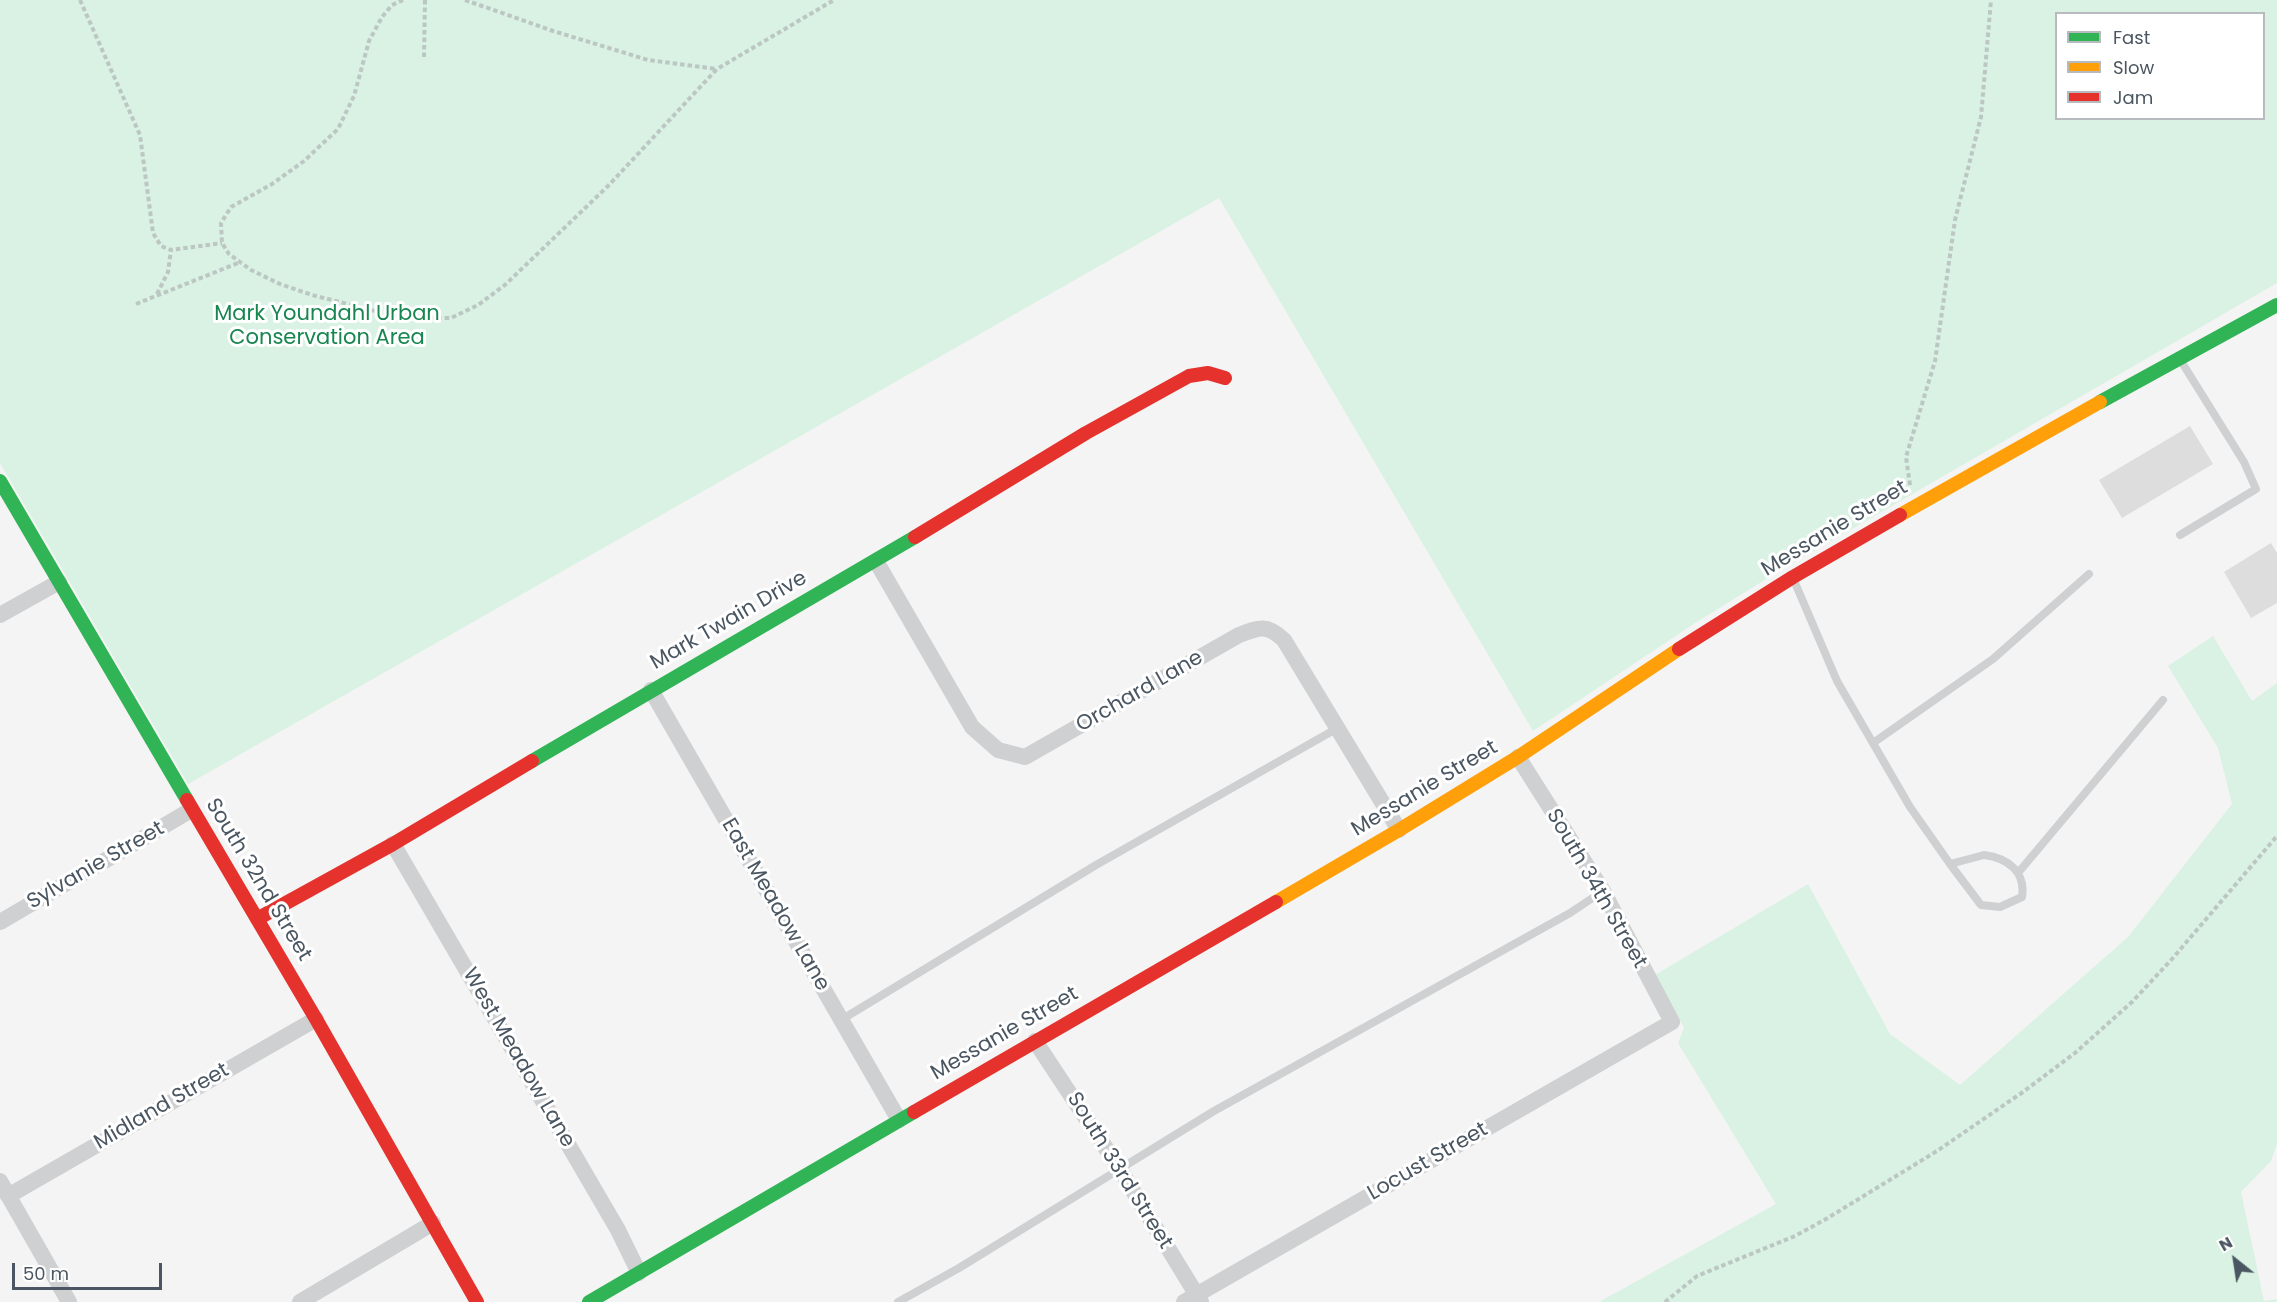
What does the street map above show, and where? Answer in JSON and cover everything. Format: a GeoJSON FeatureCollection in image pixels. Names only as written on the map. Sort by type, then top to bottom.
{"type":"FeatureCollection","features":[{"type":"Feature","properties":{"kind":"street","name":"Messanie Street"},"geometry":{"type":"LineString","coordinates":[[589,1302],[1399,830],[1518,757],[1701,634],[1793,577],[1993,461],[2277,305]]}},
{"type":"Feature","properties":{"kind":"street","name":"Mark Twain Drive"},"geometry":{"type":"LineString","coordinates":[[257,919],[393,844],[651,690],[876,561],[1086,433],[1189,376],[1208,373],[1225,378]]}},
{"type":"Feature","properties":{"kind":"street","name":"South 32nd Street"},"geometry":{"type":"LineString","coordinates":[[0,481],[257,919],[477,1302]]}},
{"type":"Feature","properties":{"kind":"street","name":"Orchard Lane"},"geometry":{"type":"LineString","coordinates":[[876,561],[972,727],[998,750],[1025,757],[1239,635],[1258,628],[1272,629],[1284,640],[1399,830]]}},
{"type":"Feature","properties":{"kind":"street"},"geometry":{"type":"LineString","coordinates":[[0,615],[59,582]]}},
{"type":"Feature","properties":{"kind":"street","name":"East Meadow Lane"},"geometry":{"type":"LineString","coordinates":[[651,690],[898,1120]]}},
{"type":"Feature","properties":{"kind":"street","name":"South 34th Street"},"geometry":{"type":"LineString","coordinates":[[1518,757],[1603,891],[1672,1022]]}},
{"type":"Feature","properties":{"kind":"street","name":"Sylvanie Street"},"geometry":{"type":"LineString","coordinates":[[0,922],[191,810]]}},
{"type":"Feature","properties":{"kind":"street","name":"West Meadow Lane"},"geometry":{"type":"LineString","coordinates":[[393,844],[618,1230],[639,1273]]}},
{"type":"Feature","properties":{"kind":"street","name":"Midland Street"},"geometry":{"type":"LineString","coordinates":[[4,1188],[315,1019]]}},
{"type":"Feature","properties":{"kind":"street","name":"Locust Street"},"geometry":{"type":"LineString","coordinates":[[1194,1300],[1672,1022]]}},
{"type":"Feature","properties":{"kind":"street","name":"South 33rd Street"},"geometry":{"type":"LineString","coordinates":[[1035,1041],[1119,1168],[1194,1300]]}},
{"type":"Feature","properties":{"kind":"street"},"geometry":{"type":"LineString","coordinates":[[4,1188],[69,1302]]}},
{"type":"Feature","properties":{"kind":"street"},"geometry":{"type":"LineString","coordinates":[[300,1302],[433,1223]]}},
{"type":"Feature","properties":{"kind":"lane"},"geometry":{"type":"LineString","coordinates":[[2180,358],[2244,462],[2256,489],[2180,535]]}},
{"type":"Feature","properties":{"kind":"lane"},"geometry":{"type":"LineString","coordinates":[[1873,743],[1993,659],[2089,574]]}},
{"type":"Feature","properties":{"kind":"lane"},"geometry":{"type":"LineString","coordinates":[[1793,577],[1838,681],[1910,807],[1950,864],[1981,905],[2000,907],[2022,897],[2024,885],[2018,873],[1998,857],[1984,855],[1950,864]]}},
{"type":"Feature","properties":{"kind":"lane"},"geometry":{"type":"LineString","coordinates":[[2018,873],[2163,700]]}},
{"type":"Feature","properties":{"kind":"lane"},"geometry":{"type":"LineString","coordinates":[[841,1020],[1096,865],[1336,729]]}},
{"type":"Feature","properties":{"kind":"lane"},"geometry":{"type":"LineString","coordinates":[[898,1302],[959,1268],[1214,1111],[1570,913],[1603,891]]}},
{"type":"Feature","properties":{"kind":"path"},"geometry":{"type":"LineString","coordinates":[[80,0],[140,135],[153,233],[161,246],[171,250],[222,243]]}},
{"type":"Feature","properties":{"kind":"path"},"geometry":{"type":"LineString","coordinates":[[403,0],[392,5],[387,11],[369,41],[354,96],[338,129],[304,161],[272,184],[231,207],[220,223],[222,243],[238,263],[280,284],[312,295],[404,318],[451,318],[478,304],[506,284],[608,186],[717,69],[834,0]]}},
{"type":"Feature","properties":{"kind":"path"},"geometry":{"type":"LineString","coordinates":[[424,57],[425,0]]}},
{"type":"Feature","properties":{"kind":"path"},"geometry":{"type":"LineString","coordinates":[[465,0],[550,30],[648,60],[717,69]]}},
{"type":"Feature","properties":{"kind":"path"},"geometry":{"type":"LineString","coordinates":[[1906,457],[1935,361],[1955,220],[1981,117],[1991,0]]}},
{"type":"Feature","properties":{"kind":"path"},"geometry":{"type":"LineString","coordinates":[[157,295],[168,272],[171,250]]}},
{"type":"Feature","properties":{"kind":"path"},"geometry":{"type":"LineString","coordinates":[[136,304],[238,263]]}},
{"type":"Feature","properties":{"kind":"path"},"geometry":{"type":"LineString","coordinates":[[1665,1302],[1697,1276],[1795,1236],[1826,1219],[1936,1151],[2023,1092],[2075,1053],[2132,1002],[2172,959],[2277,836]]}},
{"type":"Feature","properties":{"kind":"green space","name":"Mark Youndahl Urban Conservation Area"},"geometry":{"type":"Polygon","coordinates":[[[0,0],[2277,0],[2277,283],[1776,573],[1695,623],[1533,731],[1219,198],[188,784],[0,463],[0,0]]]}},
{"type":"Feature","properties":{"kind":"green space"},"geometry":{"type":"Polygon","coordinates":[[[2213,636],[2252,701],[2277,683],[2277,1144],[2271,1161],[2241,1192],[2264,1301],[2277,1299],[2277,1302],[1599,1302],[1776,1204],[1678,1043],[1684,1028],[1655,975],[1808,884],[1890,1034],[1960,1085],[2128,937],[2232,804],[2218,748],[2168,666],[2213,636]]]}},
{"type":"Feature","properties":{"kind":"building"},"geometry":{"type":"Polygon","coordinates":[[[2190,426],[2213,464],[2122,518],[2099,480],[2190,426]]]}},
{"type":"Feature","properties":{"kind":"building"},"geometry":{"type":"Polygon","coordinates":[[[2271,543],[2277,553],[2277,603],[2251,618],[2224,572],[2271,543]]]}},
{"type":"Feature","properties":{"kind":"traffic: fast"},"geometry":{"type":"LineString","coordinates":[[2100,402],[2277,305]]}},
{"type":"Feature","properties":{"kind":"traffic: fast"},"geometry":{"type":"LineString","coordinates":[[0,481],[187,800]]}},
{"type":"Feature","properties":{"kind":"traffic: fast"},"geometry":{"type":"LineString","coordinates":[[532,761],[915,537]]}},
{"type":"Feature","properties":{"kind":"traffic: fast"},"geometry":{"type":"LineString","coordinates":[[589,1302],[914,1112]]}},
{"type":"Feature","properties":{"kind":"traffic: slow"},"geometry":{"type":"LineString","coordinates":[[1900,515],[2100,402]]}},
{"type":"Feature","properties":{"kind":"traffic: slow"},"geometry":{"type":"LineString","coordinates":[[1276,902],[1518,757],[1679,649]]}},
{"type":"Feature","properties":{"kind":"traffic: jam"},"geometry":{"type":"LineString","coordinates":[[915,537],[1086,433],[1189,376],[1208,373],[1225,378]]}},
{"type":"Feature","properties":{"kind":"traffic: jam"},"geometry":{"type":"LineString","coordinates":[[1679,649],[1793,577],[1900,515]]}},
{"type":"Feature","properties":{"kind":"traffic: jam"},"geometry":{"type":"LineString","coordinates":[[257,919],[393,844],[532,761]]}},
{"type":"Feature","properties":{"kind":"traffic: jam"},"geometry":{"type":"LineString","coordinates":[[187,800],[316,1019],[477,1302]]}},
{"type":"Feature","properties":{"kind":"traffic: jam"},"geometry":{"type":"LineString","coordinates":[[914,1112],[1276,902]]}}]}
